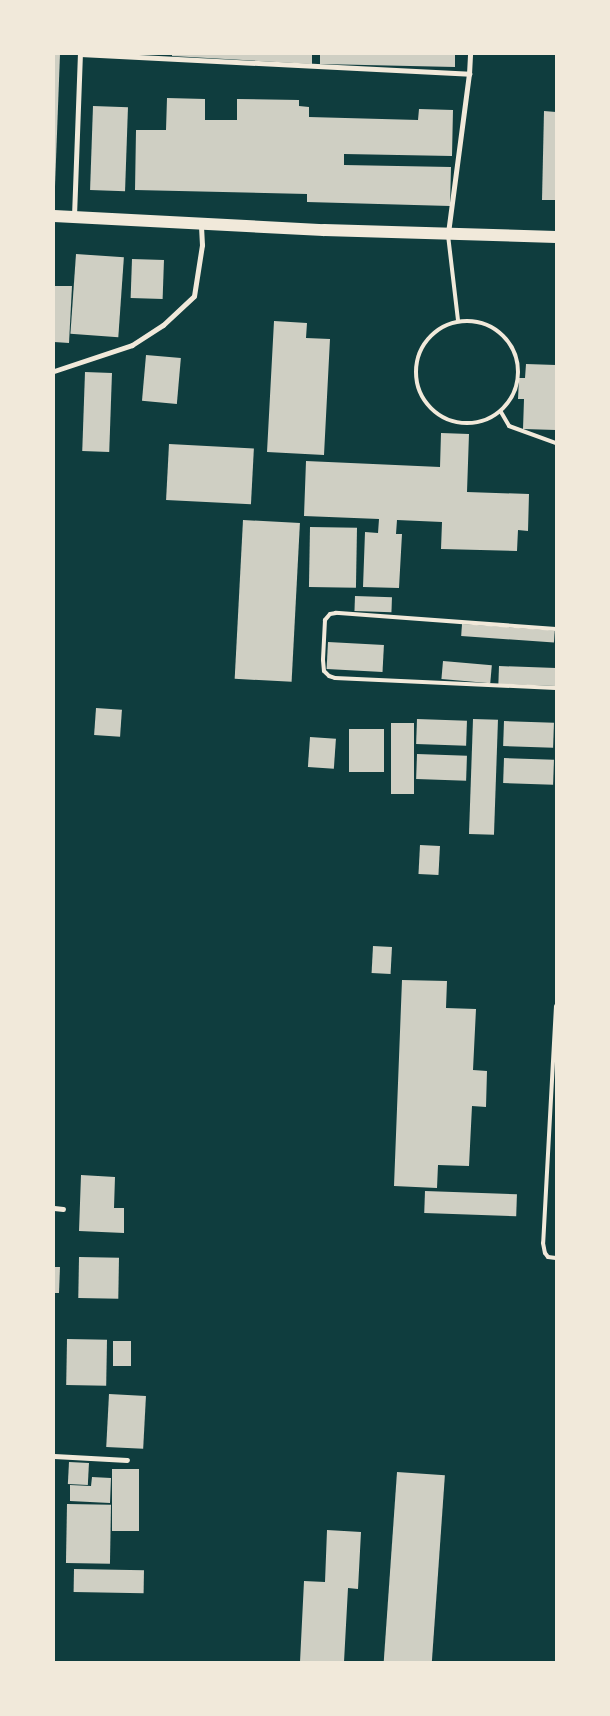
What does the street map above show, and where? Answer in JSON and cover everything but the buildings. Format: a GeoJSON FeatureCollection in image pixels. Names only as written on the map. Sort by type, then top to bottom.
{"type":"FeatureCollection","features":[{"type":"Feature","properties":{"kind":"main road"},"geometry":{"type":"LineString","coordinates":[[54,216],[201,222],[324,230],[556,237]]}},
{"type":"Feature","properties":{"kind":"street"},"geometry":{"type":"LineString","coordinates":[[74,217],[80,54],[469,74]]}},
{"type":"Feature","properties":{"kind":"street"},"geometry":{"type":"LineString","coordinates":[[448,233],[470,54]]}},
{"type":"Feature","properties":{"kind":"street"},"geometry":{"type":"LineString","coordinates":[[54,371],[132,345],[163,325],[194,296],[202,245],[201,222]]}},
{"type":"Feature","properties":{"kind":"street"},"geometry":{"type":"LineString","coordinates":[[54,1208],[63,1209]]}},
{"type":"Feature","properties":{"kind":"street"},"geometry":{"type":"LineString","coordinates":[[54,1456],[128,1460]]}},
{"type":"Feature","properties":{"kind":"lane"},"geometry":{"type":"LineString","coordinates":[[448,233],[458,320]]}},
{"type":"Feature","properties":{"kind":"lane"},"geometry":{"type":"LineString","coordinates":[[458,320],[485,322],[507,338],[518,363],[516,390],[501,412],[476,424],[449,422],[427,406],[416,381],[418,354],[433,332],[458,320]]}},
{"type":"Feature","properties":{"kind":"lane"},"geometry":{"type":"LineString","coordinates":[[501,412],[509,426],[556,443]]}},
{"type":"Feature","properties":{"kind":"lane"},"geometry":{"type":"LineString","coordinates":[[556,629],[336,613],[330,614],[325,620],[323,660],[324,671],[329,676],[335,678],[556,688]]}},
{"type":"Feature","properties":{"kind":"lane"},"geometry":{"type":"LineString","coordinates":[[556,1006],[543,1243],[548,1257],[556,1258]]}}]}
